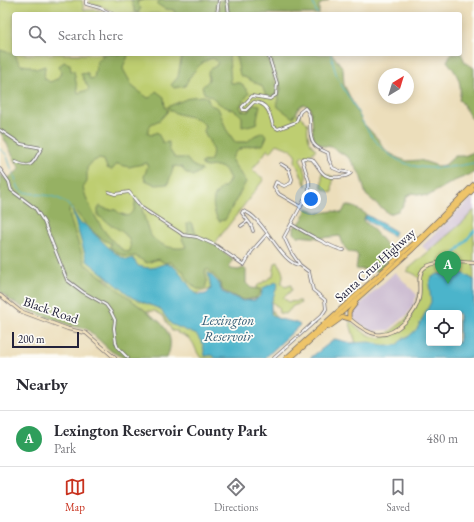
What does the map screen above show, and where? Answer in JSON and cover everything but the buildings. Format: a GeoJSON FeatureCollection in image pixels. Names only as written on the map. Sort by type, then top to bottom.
{"type":"FeatureCollection","features":[{"type":"Feature","properties":{"kind":"highway","name":"Santa Cruz Highway"},"geometry":{"type":"LineString","coordinates":[[286,358],[424,234],[474,184]]}},
{"type":"Feature","properties":{"kind":"highway","name":"Santa Cruz Highway"},"geometry":{"type":"LineString","coordinates":[[291,358],[430,234],[474,189]]}},
{"type":"Feature","properties":{"kind":"highway"},"geometry":{"type":"LineString","coordinates":[[307,344],[341,318],[345,317],[350,319],[349,311],[368,289]]}},
{"type":"Feature","properties":{"kind":"street"},"geometry":{"type":"LineString","coordinates":[[86,0],[86,4],[88,6],[100,8],[108,12]]}},
{"type":"Feature","properties":{"kind":"street"},"geometry":{"type":"LineString","coordinates":[[217,12],[219,0]]}},
{"type":"Feature","properties":{"kind":"street"},"geometry":{"type":"LineString","coordinates":[[227,0],[229,12]]}},
{"type":"Feature","properties":{"kind":"street"},"geometry":{"type":"LineString","coordinates":[[269,56],[276,83],[276,95],[270,99],[252,96],[242,107],[243,110],[246,110],[254,102],[263,104],[268,110],[273,126],[278,129],[296,122],[300,112],[305,108],[309,117],[309,132],[315,146],[328,153],[329,160],[336,170],[351,173],[349,176],[328,176],[319,170],[312,159],[303,158],[309,188],[302,206],[284,237],[291,252],[300,264],[309,272],[313,290],[325,300],[326,309],[322,316],[274,358]]}},
{"type":"Feature","properties":{"kind":"street"},"geometry":{"type":"LineString","coordinates":[[0,130],[21,144],[42,149],[36,160],[30,165],[25,166],[16,162]]}},
{"type":"Feature","properties":{"kind":"street"},"geometry":{"type":"LineString","coordinates":[[281,164],[289,169],[292,179],[291,183],[284,186],[276,182],[274,186],[279,194],[302,206]]}},
{"type":"Feature","properties":{"kind":"street"},"geometry":{"type":"LineString","coordinates":[[0,169],[9,182],[11,190],[35,208],[44,222],[67,280],[106,305],[111,312],[115,320],[114,328],[116,343],[118,348],[128,358]]}},
{"type":"Feature","properties":{"kind":"street"},"geometry":{"type":"LineString","coordinates":[[109,192],[115,194],[129,192],[142,208],[183,235],[197,237],[215,245],[244,265],[252,251],[267,234]]}},
{"type":"Feature","properties":{"kind":"street"},"geometry":{"type":"LineString","coordinates":[[253,231],[242,213],[243,211],[256,216],[267,234],[292,261],[300,264]]}},
{"type":"Feature","properties":{"kind":"street"},"geometry":{"type":"LineString","coordinates":[[241,226],[248,221]]}},
{"type":"Feature","properties":{"kind":"street"},"geometry":{"type":"LineString","coordinates":[[291,224],[339,250],[344,250]]}},
{"type":"Feature","properties":{"kind":"street"},"geometry":{"type":"LineString","coordinates":[[350,319],[363,329],[374,334],[385,334],[396,329],[409,318],[417,305],[422,270],[437,263],[474,263]]}},
{"type":"Feature","properties":{"kind":"street","name":"Black Road"},"geometry":{"type":"LineString","coordinates":[[0,294],[20,311],[68,329],[86,333],[102,349],[115,358]]}},
{"type":"Feature","properties":{"kind":"shaded area"},"geometry":{"type":"Polygon","coordinates":[[[471,198],[474,201],[474,224],[438,261],[422,246],[471,198]]]}},
{"type":"Feature","properties":{"kind":"shaded area"},"geometry":{"type":"Polygon","coordinates":[[[395,272],[417,295],[407,315],[389,330],[372,331],[355,320],[351,313],[395,272]]]}},
{"type":"Feature","properties":{"kind":"green space"},"geometry":{"type":"Polygon","coordinates":[[[0,0],[82,0],[84,10],[99,10],[103,12],[12,12],[12,56],[271,56],[280,89],[279,95],[297,113],[298,116],[299,115],[308,124],[309,138],[311,144],[316,149],[309,157],[302,156],[300,159],[306,173],[306,186],[295,161],[296,154],[292,150],[277,144],[270,153],[268,149],[252,170],[264,179],[215,243],[233,260],[222,275],[257,291],[257,286],[273,276],[275,263],[278,262],[283,275],[281,283],[285,287],[291,285],[292,290],[283,298],[289,302],[300,301],[301,303],[293,306],[286,314],[279,313],[278,307],[267,298],[248,299],[231,289],[214,288],[191,295],[193,301],[254,305],[267,302],[276,318],[253,358],[201,358],[193,343],[188,338],[177,333],[178,331],[172,331],[163,316],[155,311],[146,311],[115,288],[107,279],[87,271],[20,170],[0,106],[0,0]]]}},
{"type":"Feature","properties":{"kind":"green space"},"geometry":{"type":"Polygon","coordinates":[[[89,0],[228,0],[230,12],[113,12],[99,5],[89,4],[89,0]]]}},
{"type":"Feature","properties":{"kind":"green space"},"geometry":{"type":"Polygon","coordinates":[[[131,0],[144,0],[137,2],[141,8],[139,12],[135,12],[131,0]]]}},
{"type":"Feature","properties":{"kind":"green space"},"geometry":{"type":"Polygon","coordinates":[[[160,0],[217,0],[215,12],[174,12],[174,10],[165,9],[157,4],[160,0]]]}},
{"type":"Feature","properties":{"kind":"green space"},"geometry":{"type":"Polygon","coordinates":[[[221,0],[226,0],[227,12],[219,12],[221,0]]]}},
{"type":"Feature","properties":{"kind":"green space"},"geometry":{"type":"Polygon","coordinates":[[[228,0],[329,0],[319,5],[319,12],[229,12],[228,0]]]}},
{"type":"Feature","properties":{"kind":"green space"},"geometry":{"type":"Polygon","coordinates":[[[0,50],[12,53],[12,56],[16,56],[21,65],[30,66],[36,69],[45,66],[44,78],[50,82],[57,79],[61,73],[59,66],[64,62],[70,64],[71,71],[74,71],[78,93],[89,89],[81,74],[87,73],[90,79],[94,78],[97,61],[102,58],[102,56],[128,56],[123,69],[133,87],[148,98],[151,97],[156,91],[164,97],[165,107],[168,111],[160,120],[151,124],[147,133],[151,135],[157,132],[163,143],[169,142],[169,149],[175,158],[186,158],[192,165],[202,170],[193,176],[185,172],[182,167],[174,166],[168,184],[156,185],[145,180],[144,177],[148,165],[147,163],[129,167],[117,164],[112,170],[107,168],[104,160],[98,159],[92,162],[87,168],[87,182],[83,188],[94,215],[113,241],[127,252],[130,251],[130,241],[128,237],[98,216],[98,209],[100,206],[106,209],[116,210],[119,213],[128,216],[134,210],[136,197],[140,202],[152,237],[160,243],[171,247],[186,247],[182,239],[188,232],[187,224],[190,221],[198,236],[208,239],[233,260],[229,266],[231,269],[238,270],[244,268],[246,270],[246,283],[251,288],[260,289],[261,292],[256,298],[243,300],[223,291],[219,281],[208,269],[205,271],[207,281],[205,289],[197,289],[189,282],[183,271],[170,262],[165,263],[158,259],[147,263],[135,256],[121,255],[110,247],[111,243],[96,234],[71,207],[69,209],[70,218],[85,264],[160,322],[167,331],[170,339],[170,347],[167,358],[124,358],[111,351],[87,329],[69,325],[26,309],[10,300],[0,291],[0,173],[6,180],[20,169],[0,131],[0,50]]]}},
{"type":"Feature","properties":{"kind":"green space"},"geometry":{"type":"Polygon","coordinates":[[[462,55],[465,62],[474,68],[474,120],[459,100],[460,83],[454,70],[447,61],[450,56],[462,55]]]}},
{"type":"Feature","properties":{"kind":"green space"},"geometry":{"type":"Polygon","coordinates":[[[182,56],[230,56],[231,83],[241,83],[249,93],[240,106],[241,110],[248,112],[253,104],[260,105],[256,124],[242,127],[242,117],[240,114],[223,106],[204,93],[202,87],[209,80],[208,73],[210,69],[216,66],[218,62],[213,58],[204,62],[196,69],[185,86],[174,88],[171,85],[178,77],[182,56]]]}},
{"type":"Feature","properties":{"kind":"green space"},"geometry":{"type":"Polygon","coordinates":[[[236,56],[268,56],[277,90],[275,95],[270,97],[266,96],[262,86],[240,75],[236,56]]]}},
{"type":"Feature","properties":{"kind":"green space"},"geometry":{"type":"Polygon","coordinates":[[[270,56],[334,56],[343,68],[344,85],[363,123],[378,139],[386,151],[407,161],[420,160],[438,166],[445,165],[455,156],[464,156],[474,152],[474,173],[454,181],[428,196],[412,193],[407,196],[403,206],[398,211],[389,214],[366,195],[360,174],[349,158],[332,147],[323,146],[315,141],[313,136],[310,108],[304,104],[300,106],[293,118],[278,107],[277,102],[281,89],[270,56]]]}},
{"type":"Feature","properties":{"kind":"green space"},"geometry":{"type":"Polygon","coordinates":[[[191,97],[207,97],[210,105],[219,110],[226,129],[235,142],[247,142],[254,136],[263,132],[267,136],[263,145],[242,148],[233,156],[232,161],[246,182],[225,220],[219,221],[213,206],[215,197],[217,192],[226,186],[230,179],[225,169],[217,166],[206,167],[202,165],[202,162],[210,161],[213,153],[204,131],[205,127],[203,123],[194,118],[171,111],[167,107],[191,97]]]}},
{"type":"Feature","properties":{"kind":"green space"},"geometry":{"type":"Polygon","coordinates":[[[322,172],[333,177],[332,193],[322,188],[322,172]]]}},
{"type":"Feature","properties":{"kind":"green space"},"geometry":{"type":"Polygon","coordinates":[[[346,205],[354,207],[366,214],[363,221],[371,227],[395,255],[378,271],[356,269],[358,256],[356,253],[349,252],[347,250],[340,236],[320,238],[297,236],[294,233],[294,227],[299,224],[305,214],[306,208],[319,213],[333,211],[342,213],[346,205]]]}},
{"type":"Feature","properties":{"kind":"green space"},"geometry":{"type":"Polygon","coordinates":[[[474,210],[474,358],[360,357],[349,320],[364,332],[381,338],[407,318],[419,297],[421,282],[413,273],[406,271],[463,222],[474,210]]]}},
{"type":"Feature","properties":{"kind":"water","name":"Lexington Reservoir"},"geometry":{"type":"Polygon","coordinates":[[[72,210],[80,223],[84,224],[119,256],[127,260],[133,258],[138,266],[148,268],[166,264],[173,266],[198,295],[206,294],[211,289],[208,272],[218,282],[222,292],[243,301],[256,300],[261,295],[263,288],[276,282],[278,284],[271,303],[271,314],[274,317],[300,325],[265,358],[216,358],[212,355],[205,356],[203,345],[197,335],[171,324],[160,309],[133,298],[87,261],[72,210]]]}},
{"type":"Feature","properties":{"kind":"water"},"geometry":{"type":"Polygon","coordinates":[[[367,215],[395,231],[393,236],[364,219],[367,215]]]}},
{"type":"Feature","properties":{"kind":"water"},"geometry":{"type":"Polygon","coordinates":[[[463,273],[474,280],[474,358],[310,358],[335,339],[351,343],[370,342],[386,346],[397,345],[404,337],[407,338],[417,329],[426,312],[426,346],[462,346],[462,310],[427,310],[431,302],[429,284],[432,277],[438,274],[463,273]]]}},
{"type":"Feature","properties":{"kind":"waterway"},"geometry":{"type":"LineString","coordinates":[[312,0],[316,12]]}},
{"type":"Feature","properties":{"kind":"waterway"},"geometry":{"type":"LineString","coordinates":[[332,56],[335,70],[342,86],[366,127],[388,154],[401,162],[433,168],[452,167],[474,163]]}},
{"type":"Feature","properties":{"kind":"waterway"},"geometry":{"type":"LineString","coordinates":[[0,149],[6,154],[19,189],[24,192],[57,198],[63,201],[72,210]]}},
{"type":"Feature","properties":{"kind":"waterway"},"geometry":{"type":"LineString","coordinates":[[453,273],[448,268],[452,257],[474,231]]}},
{"type":"Feature","properties":{"kind":"place","name":"Lexington Reservoir County Park"},"geometry":{"type":"Point","coordinates":[448,284]}}]}
